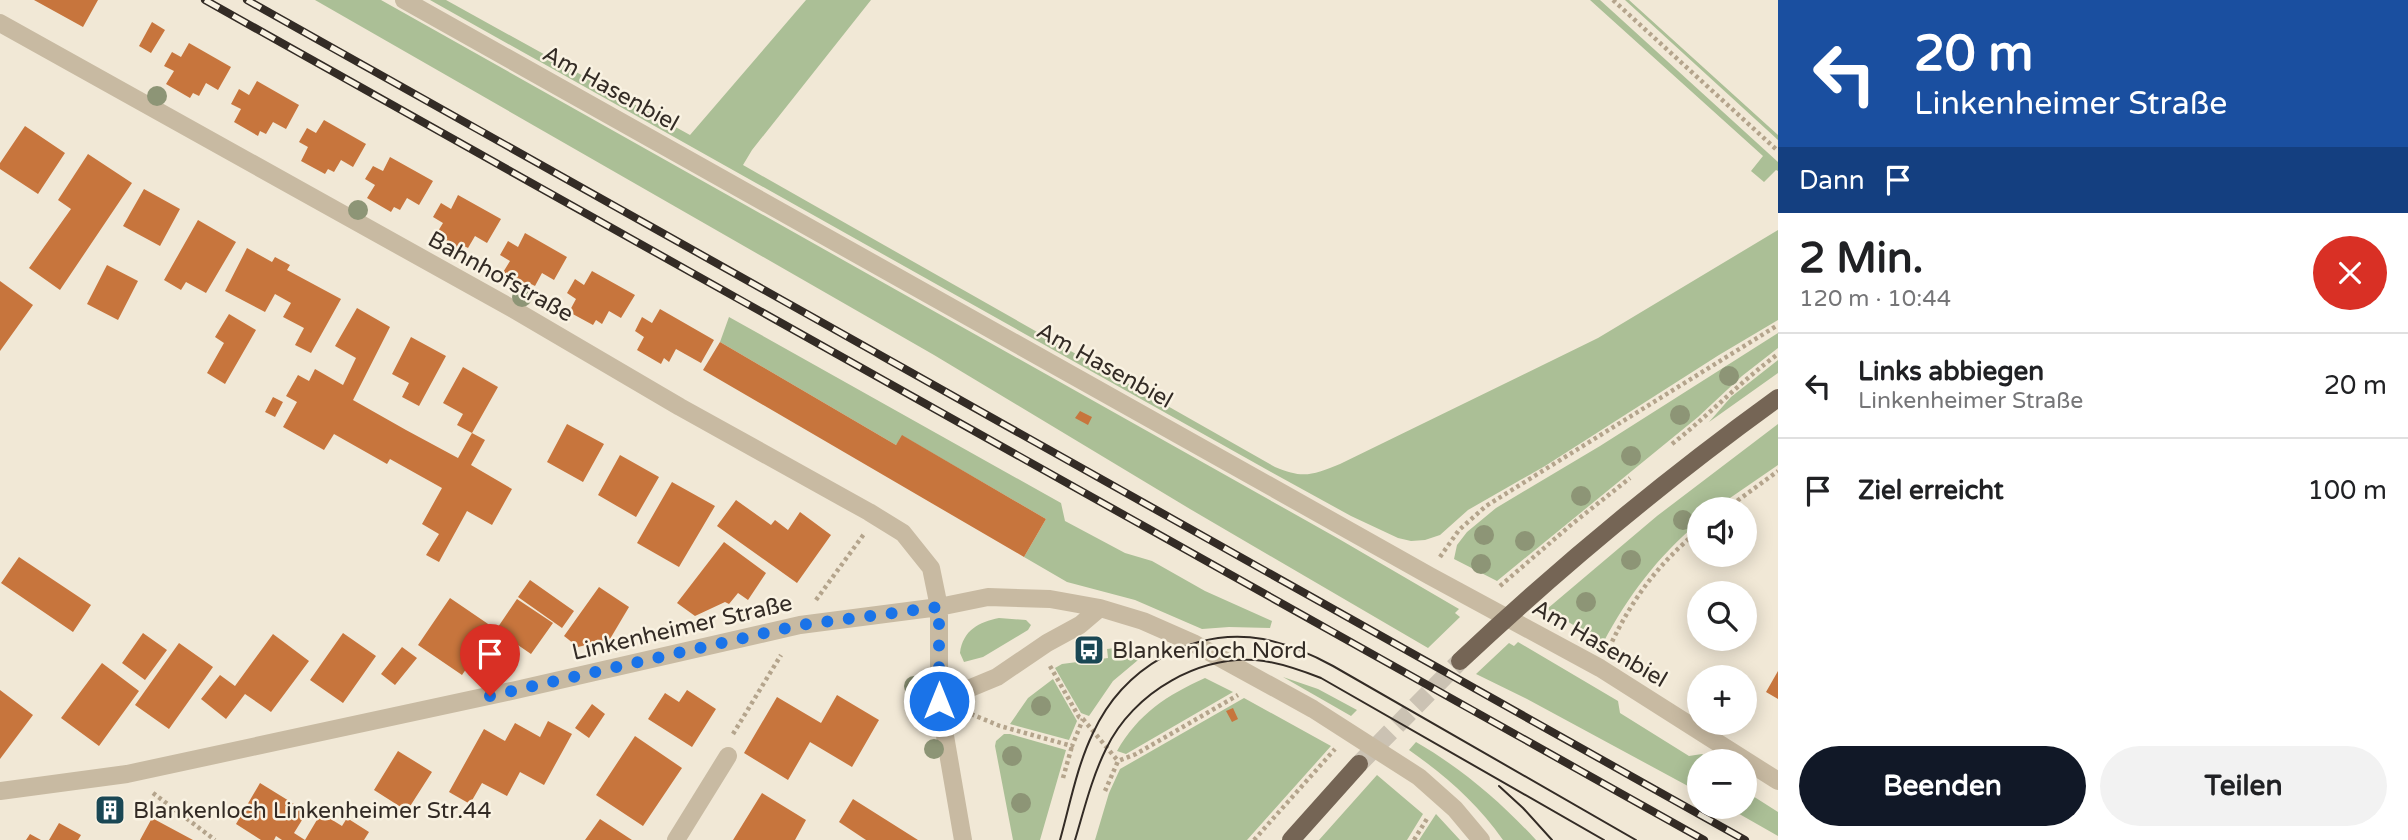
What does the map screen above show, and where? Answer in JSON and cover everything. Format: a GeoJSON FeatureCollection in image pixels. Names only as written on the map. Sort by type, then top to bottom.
{"type":"FeatureCollection","features":[{"type":"Feature","properties":{"kind":"main road"},"geometry":{"type":"LineString","coordinates":[[1460,661],[1581,551],[1709,448],[1778,398]]}},
{"type":"Feature","properties":{"kind":"main road"},"geometry":{"type":"LineString","coordinates":[[1291,840],[1359,764]]}},
{"type":"Feature","properties":{"kind":"street","name":"Am Hasenbiel"},"geometry":{"type":"LineString","coordinates":[[404,0],[1430,576],[1600,667],[1778,781]]}},
{"type":"Feature","properties":{"kind":"street","name":"Bahnhofstraße"},"geometry":{"type":"LineString","coordinates":[[0,23],[513,309],[903,533],[931,568],[939,607],[939,701],[963,840]]}},
{"type":"Feature","properties":{"kind":"street","name":"Linkenheimer Straße"},"geometry":{"type":"LineString","coordinates":[[0,791],[127,774],[516,691],[800,625],[939,607],[988,597],[1051,599],[1100,608],[1143,621],[1193,643],[1342,726],[1438,792],[1481,840]]}},
{"type":"Feature","properties":{"kind":"street"},"geometry":{"type":"LineString","coordinates":[[939,701],[997,677],[1080,625],[1100,608]]}},
{"type":"Feature","properties":{"kind":"street"},"geometry":{"type":"LineString","coordinates":[[676,840],[728,756]]}},
{"type":"Feature","properties":{"kind":"path"},"geometry":{"type":"LineString","coordinates":[[1613,0],[1778,150]]}},
{"type":"Feature","properties":{"kind":"path"},"geometry":{"type":"LineString","coordinates":[[1430,576],[1458,530],[1486,506],[1778,325]]}},
{"type":"Feature","properties":{"kind":"path"},"geometry":{"type":"LineString","coordinates":[[1742,497],[1778,471]]}},
{"type":"Feature","properties":{"kind":"path"},"geometry":{"type":"LineString","coordinates":[[728,756],[724,748],[800,625],[877,516]]}},
{"type":"Feature","properties":{"kind":"path"},"geometry":{"type":"LineString","coordinates":[[1600,667],[1622,620],[1641,590],[1661,565],[1687,541]]}},
{"type":"Feature","properties":{"kind":"path"},"geometry":{"type":"LineString","coordinates":[[1040,648],[1079,717],[1118,761]]}},
{"type":"Feature","properties":{"kind":"path"},"geometry":{"type":"LineString","coordinates":[[1105,792],[1118,761],[1136,754],[1243,692]]}},
{"type":"Feature","properties":{"kind":"path"},"geometry":{"type":"LineString","coordinates":[[939,701],[1000,726],[1072,746]]}},
{"type":"Feature","properties":{"kind":"path"},"geometry":{"type":"LineString","coordinates":[[1063,778],[1083,719]]}},
{"type":"Feature","properties":{"kind":"path"},"geometry":{"type":"LineString","coordinates":[[1254,840],[1336,749]]}},
{"type":"Feature","properties":{"kind":"path"},"geometry":{"type":"LineString","coordinates":[[127,774],[215,840]]}},
{"type":"Feature","properties":{"kind":"green space"},"geometry":{"type":"Polygon","coordinates":[[[315,0],[381,0],[1339,539],[1459,609],[1455,613],[1460,617],[1428,648],[934,355],[315,0]]]}},
{"type":"Feature","properties":{"kind":"green space"},"geometry":{"type":"Polygon","coordinates":[[[430,0],[446,0],[690,135],[806,0],[871,0],[743,165],[1275,467],[1293,473],[1315,473],[1340,464],[1598,338],[1778,230],[1778,320],[1545,466],[1468,510],[1440,535],[1411,541],[1398,538],[1351,516],[1271,472],[430,0]]]}},
{"type":"Feature","properties":{"kind":"green space"},"geometry":{"type":"Polygon","coordinates":[[[1590,0],[1600,0],[1778,162],[1778,171],[1764,182],[1751,171],[1763,156],[1590,0]]]}},
{"type":"Feature","properties":{"kind":"green space"},"geometry":{"type":"Polygon","coordinates":[[[1625,0],[1629,0],[1778,135],[1778,140],[1625,0]]]}},
{"type":"Feature","properties":{"kind":"green space"},"geometry":{"type":"Polygon","coordinates":[[[729,317],[1061,503],[1065,521],[1125,553],[1152,561],[1205,591],[1272,621],[1270,628],[1202,629],[1135,600],[1067,582],[1024,557],[1046,519],[903,436],[896,445],[720,342],[729,317]]]}},
{"type":"Feature","properties":{"kind":"green space"},"geometry":{"type":"Polygon","coordinates":[[[1778,333],[1778,348],[1497,581],[1454,559],[1457,545],[1467,532],[1496,508],[1600,446],[1778,333]]]}},
{"type":"Feature","properties":{"kind":"green space"},"geometry":{"type":"Polygon","coordinates":[[[1778,360],[1778,373],[1709,422],[1731,397],[1778,360]]]}},
{"type":"Feature","properties":{"kind":"green space"},"geometry":{"type":"Polygon","coordinates":[[[1778,424],[1778,465],[1731,497],[1687,497],[1687,532],[1645,578],[1603,643],[1547,609],[1657,516],[1778,424]]]}},
{"type":"Feature","properties":{"kind":"green space"},"geometry":{"type":"Polygon","coordinates":[[[999,618],[1026,620],[1031,625],[1028,630],[983,657],[964,662],[960,653],[968,633],[985,622],[999,618]]]}},
{"type":"Feature","properties":{"kind":"green space"},"geometry":{"type":"Polygon","coordinates":[[[1518,642],[1618,701],[1620,713],[1687,755],[1687,786],[1476,674],[1509,643],[1514,646],[1518,642]]]}},
{"type":"Feature","properties":{"kind":"green space"},"geometry":{"type":"Polygon","coordinates":[[[1139,645],[1150,650],[1113,681],[1089,716],[1081,713],[1055,668],[1062,664],[1108,658],[1107,649],[1139,645]]]}},
{"type":"Feature","properties":{"kind":"green space"},"geometry":{"type":"Polygon","coordinates":[[[1283,677],[1318,689],[1357,710],[1351,716],[1283,677]]]}},
{"type":"Feature","properties":{"kind":"green space"},"geometry":{"type":"Polygon","coordinates":[[[1205,678],[1233,692],[1126,754],[1117,751],[1144,716],[1178,691],[1205,678]]]}},
{"type":"Feature","properties":{"kind":"green space"},"geometry":{"type":"Polygon","coordinates":[[[1053,679],[1077,721],[1069,740],[1010,724],[1028,698],[1053,679]]]}},
{"type":"Feature","properties":{"kind":"green space"},"geometry":{"type":"Polygon","coordinates":[[[1244,698],[1331,746],[1247,840],[1095,840],[1109,793],[1120,769],[1244,698]]]}},
{"type":"Feature","properties":{"kind":"green space"},"geometry":{"type":"Polygon","coordinates":[[[1004,734],[1066,750],[1040,840],[1013,840],[995,746],[996,741],[1004,734]]]}},
{"type":"Feature","properties":{"kind":"green space"},"geometry":{"type":"Polygon","coordinates":[[[1416,742],[1480,786],[1536,840],[1503,840],[1483,814],[1460,791],[1409,750],[1416,742]]]}},
{"type":"Feature","properties":{"kind":"green space"},"geometry":{"type":"Polygon","coordinates":[[[1377,775],[1423,814],[1407,840],[1319,840],[1377,775]]]}},
{"type":"Feature","properties":{"kind":"green space"},"geometry":{"type":"Polygon","coordinates":[[[1757,799],[1778,812],[1778,836],[1748,819],[1757,819],[1757,799]]]}},
{"type":"Feature","properties":{"kind":"green space"},"geometry":{"type":"Polygon","coordinates":[[[1436,814],[1460,840],[1419,840],[1436,814]]]}},
{"type":"Feature","properties":{"kind":"building"},"geometry":{"type":"Polygon","coordinates":[[[34,0],[98,0],[83,27],[34,0]]]}},
{"type":"Feature","properties":{"kind":"building"},"geometry":{"type":"Polygon","coordinates":[[[152,22],[165,30],[151,53],[139,46],[152,22]]]}},
{"type":"Feature","properties":{"kind":"building"},"geometry":{"type":"Polygon","coordinates":[[[189,43],[231,67],[218,90],[206,83],[199,96],[193,93],[190,98],[166,84],[174,71],[164,66],[172,52],[181,57],[189,43]]]}},
{"type":"Feature","properties":{"kind":"building"},"geometry":{"type":"Polygon","coordinates":[[[257,81],[299,105],[286,129],[273,122],[266,134],[260,131],[258,136],[234,122],[241,109],[231,104],[239,89],[249,95],[257,81]]]}},
{"type":"Feature","properties":{"kind":"building"},"geometry":{"type":"Polygon","coordinates":[[[324,120],[366,144],[353,167],[341,160],[334,172],[328,169],[325,174],[301,161],[308,147],[299,142],[307,128],[316,133],[324,120]]]}},
{"type":"Feature","properties":{"kind":"building"},"geometry":{"type":"Polygon","coordinates":[[[25,126],[65,153],[38,194],[0,169],[0,163],[25,126]]]}},
{"type":"Feature","properties":{"kind":"building"},"geometry":{"type":"Polygon","coordinates":[[[88,154],[132,183],[60,290],[29,268],[71,209],[58,200],[88,154]]]}},
{"type":"Feature","properties":{"kind":"building"},"geometry":{"type":"Polygon","coordinates":[[[390,157],[433,181],[419,205],[407,198],[400,210],[394,207],[391,212],[367,198],[375,185],[365,179],[373,166],[383,171],[390,157]]]}},
{"type":"Feature","properties":{"kind":"building"},"geometry":{"type":"Polygon","coordinates":[[[144,189],[180,209],[160,246],[123,226],[144,189]]]}},
{"type":"Feature","properties":{"kind":"building"},"geometry":{"type":"Polygon","coordinates":[[[458,195],[501,219],[487,243],[475,236],[468,248],[462,245],[459,250],[435,236],[443,223],[433,217],[441,203],[451,209],[458,195]]]}},
{"type":"Feature","properties":{"kind":"building"},"geometry":{"type":"Polygon","coordinates":[[[198,220],[236,242],[206,293],[186,282],[181,290],[164,280],[198,220]]]}},
{"type":"Feature","properties":{"kind":"building"},"geometry":{"type":"Polygon","coordinates":[[[525,233],[567,257],[554,280],[542,273],[535,286],[529,283],[526,288],[502,274],[510,261],[500,255],[508,241],[518,247],[525,233]]]}},
{"type":"Feature","properties":{"kind":"building"},"geometry":{"type":"Polygon","coordinates":[[[247,248],[272,262],[275,257],[290,265],[287,270],[341,299],[311,353],[295,345],[304,328],[283,317],[291,303],[275,294],[265,312],[225,291],[247,248]]]}},
{"type":"Feature","properties":{"kind":"building"},"geometry":{"type":"Polygon","coordinates":[[[107,265],[138,281],[118,320],[87,304],[107,265]]]}},
{"type":"Feature","properties":{"kind":"building"},"geometry":{"type":"Polygon","coordinates":[[[592,271],[635,295],[621,318],[609,311],[602,324],[596,320],[593,325],[569,312],[576,299],[567,293],[575,279],[584,285],[592,271]]]}},
{"type":"Feature","properties":{"kind":"building"},"geometry":{"type":"Polygon","coordinates":[[[0,281],[33,305],[0,351],[0,281]]]}},
{"type":"Feature","properties":{"kind":"building"},"geometry":{"type":"Polygon","coordinates":[[[357,308],[390,327],[353,400],[458,458],[472,433],[485,440],[471,465],[512,489],[492,525],[467,511],[439,562],[426,555],[439,534],[422,524],[442,488],[390,459],[387,464],[334,434],[324,450],[283,427],[297,402],[286,396],[298,375],[309,381],[315,369],[343,385],[356,358],[335,346],[357,308]]]}},
{"type":"Feature","properties":{"kind":"building"},"geometry":{"type":"Polygon","coordinates":[[[660,309],[714,340],[701,363],[676,349],[669,362],[664,358],[661,364],[637,350],[644,337],[635,331],[642,317],[652,323],[660,309]]]}},
{"type":"Feature","properties":{"kind":"building"},"geometry":{"type":"Polygon","coordinates":[[[229,314],[256,330],[225,384],[207,373],[224,343],[215,337],[229,314]]]}},
{"type":"Feature","properties":{"kind":"building"},"geometry":{"type":"Polygon","coordinates":[[[411,337],[446,356],[419,406],[402,397],[409,383],[392,374],[411,337]]]}},
{"type":"Feature","properties":{"kind":"building"},"geometry":{"type":"Polygon","coordinates":[[[720,342],[896,445],[902,435],[1046,519],[1024,557],[703,370],[720,342]]]}},
{"type":"Feature","properties":{"kind":"building"},"geometry":{"type":"Polygon","coordinates":[[[463,367],[498,387],[472,433],[457,425],[463,414],[443,403],[463,367]]]}},
{"type":"Feature","properties":{"kind":"building"},"geometry":{"type":"Polygon","coordinates":[[[273,397],[283,402],[275,417],[265,412],[273,397]]]}},
{"type":"Feature","properties":{"kind":"building"},"geometry":{"type":"Polygon","coordinates":[[[1080,411],[1092,417],[1088,425],[1075,418],[1080,411]]]}},
{"type":"Feature","properties":{"kind":"building"},"geometry":{"type":"Polygon","coordinates":[[[567,424],[604,444],[583,482],[547,462],[567,424]]]}},
{"type":"Feature","properties":{"kind":"building"},"geometry":{"type":"Polygon","coordinates":[[[620,455],[659,477],[636,517],[598,495],[620,455]]]}},
{"type":"Feature","properties":{"kind":"building"},"geometry":{"type":"Polygon","coordinates":[[[672,482],[715,506],[679,567],[637,543],[672,482]]]}},
{"type":"Feature","properties":{"kind":"building"},"geometry":{"type":"Polygon","coordinates":[[[736,500],[771,525],[775,520],[788,530],[800,512],[831,535],[797,583],[717,526],[736,500]]]}},
{"type":"Feature","properties":{"kind":"building"},"geometry":{"type":"Polygon","coordinates":[[[724,542],[766,573],[748,600],[738,593],[729,604],[725,602],[695,616],[677,603],[724,542]]]}},
{"type":"Feature","properties":{"kind":"building"},"geometry":{"type":"Polygon","coordinates":[[[19,557],[91,605],[73,632],[1,583],[19,557]]]}},
{"type":"Feature","properties":{"kind":"building"},"geometry":{"type":"Polygon","coordinates":[[[530,580],[574,611],[562,628],[518,597],[530,580]]]}},
{"type":"Feature","properties":{"kind":"building"},"geometry":{"type":"Polygon","coordinates":[[[599,587],[629,607],[610,639],[578,647],[564,636],[599,587]]]}},
{"type":"Feature","properties":{"kind":"building"},"geometry":{"type":"Polygon","coordinates":[[[450,598],[494,628],[462,675],[418,645],[450,598]]]}},
{"type":"Feature","properties":{"kind":"building"},"geometry":{"type":"Polygon","coordinates":[[[517,599],[553,623],[531,654],[496,630],[517,599]]]}},
{"type":"Feature","properties":{"kind":"building"},"geometry":{"type":"Polygon","coordinates":[[[143,633],[167,650],[145,680],[122,663],[143,633]]]}},
{"type":"Feature","properties":{"kind":"building"},"geometry":{"type":"Polygon","coordinates":[[[343,633],[376,656],[343,703],[310,680],[343,633]]]}},
{"type":"Feature","properties":{"kind":"building"},"geometry":{"type":"Polygon","coordinates":[[[273,634],[309,661],[271,712],[245,694],[226,719],[201,699],[220,675],[235,686],[273,634]]]}},
{"type":"Feature","properties":{"kind":"building"},"geometry":{"type":"Polygon","coordinates":[[[179,643],[213,667],[169,729],[135,705],[179,643]]]}},
{"type":"Feature","properties":{"kind":"building"},"geometry":{"type":"Polygon","coordinates":[[[402,647],[417,658],[395,685],[381,674],[402,647]]]}},
{"type":"Feature","properties":{"kind":"building"},"geometry":{"type":"Polygon","coordinates":[[[102,663],[139,691],[99,746],[61,718],[102,663]]]}},
{"type":"Feature","properties":{"kind":"building"},"geometry":{"type":"Polygon","coordinates":[[[1778,671],[1778,699],[1766,692],[1778,671]]]}},
{"type":"Feature","properties":{"kind":"building"},"geometry":{"type":"Polygon","coordinates":[[[0,690],[33,715],[0,759],[0,690]]]}},
{"type":"Feature","properties":{"kind":"building"},"geometry":{"type":"Polygon","coordinates":[[[687,690],[716,709],[692,747],[648,719],[665,693],[679,702],[687,690]]]}},
{"type":"Feature","properties":{"kind":"building"},"geometry":{"type":"Polygon","coordinates":[[[837,695],[879,720],[852,767],[810,742],[788,780],[744,753],[777,697],[821,723],[837,695]]]}},
{"type":"Feature","properties":{"kind":"building"},"geometry":{"type":"Polygon","coordinates":[[[592,704],[605,714],[589,738],[575,728],[592,704]]]}},
{"type":"Feature","properties":{"kind":"building"},"geometry":{"type":"Polygon","coordinates":[[[1233,708],[1238,719],[1232,722],[1226,711],[1233,708]]]}},
{"type":"Feature","properties":{"kind":"building"},"geometry":{"type":"Polygon","coordinates":[[[548,721],[572,734],[544,785],[520,772],[507,796],[482,783],[470,804],[449,792],[484,729],[505,741],[515,723],[540,737],[548,721]]]}},
{"type":"Feature","properties":{"kind":"building"},"geometry":{"type":"Polygon","coordinates":[[[635,736],[682,768],[643,826],[596,795],[635,736]]]}},
{"type":"Feature","properties":{"kind":"building"},"geometry":{"type":"Polygon","coordinates":[[[398,751],[432,772],[407,811],[374,790],[398,751]]]}},
{"type":"Feature","properties":{"kind":"building"},"geometry":{"type":"Polygon","coordinates":[[[260,783],[307,812],[294,833],[305,840],[282,840],[276,836],[274,840],[261,840],[236,824],[260,783]]]}},
{"type":"Feature","properties":{"kind":"building"},"geometry":{"type":"Polygon","coordinates":[[[762,793],[806,820],[795,840],[733,840],[762,793]]]}},
{"type":"Feature","properties":{"kind":"building"},"geometry":{"type":"Polygon","coordinates":[[[853,799],[918,840],[866,840],[839,822],[853,799]]]}},
{"type":"Feature","properties":{"kind":"building","name":"Blankenloch Linkenheimer Str.44"},"geometry":{"type":"Polygon","coordinates":[[[109,802],[117,806],[112,818],[103,814],[109,802]]]}},
{"type":"Feature","properties":{"kind":"building"},"geometry":{"type":"Polygon","coordinates":[[[321,813],[342,826],[347,818],[369,832],[364,840],[305,840],[321,813]]]}},
{"type":"Feature","properties":{"kind":"building"},"geometry":{"type":"Polygon","coordinates":[[[152,818],[193,840],[140,840],[152,818]]]}},
{"type":"Feature","properties":{"kind":"building"},"geometry":{"type":"Polygon","coordinates":[[[600,819],[632,840],[585,840],[600,819]]]}},
{"type":"Feature","properties":{"kind":"building"},"geometry":{"type":"Polygon","coordinates":[[[59,823],[81,835],[78,840],[49,840],[59,823]]]}},
{"type":"Feature","properties":{"kind":"building"},"geometry":{"type":"Polygon","coordinates":[[[30,834],[41,840],[26,840],[30,834]]]}},
{"type":"Feature","properties":{"kind":"tunnel"},"geometry":{"type":"LineString","coordinates":[[1359,764],[1460,661]]}},
{"type":"Feature","properties":{"kind":"tram line"},"geometry":{"type":"LineString","coordinates":[[1060,840],[1087,746],[1106,710],[1122,689],[1163,657],[1186,646],[1211,639],[1237,637],[1282,644],[1325,662],[1636,840]]}},
{"type":"Feature","properties":{"kind":"tram line"},"geometry":{"type":"LineString","coordinates":[[1075,840],[1101,760],[1118,729],[1133,710],[1151,694],[1193,670],[1240,660],[1271,662],[1321,678],[1604,840]]}},
{"type":"Feature","properties":{"kind":"tram line"},"geometry":{"type":"LineString","coordinates":[[1499,786],[1552,840]]}},
{"type":"Feature","properties":{"kind":"railway"},"geometry":{"type":"LineString","coordinates":[[205,0],[1704,840]]}},
{"type":"Feature","properties":{"kind":"railway"},"geometry":{"type":"LineString","coordinates":[[247,0],[1745,840]]}},
{"type":"Feature","properties":{"kind":"place","name":"Blankenloch Nord"},"geometry":{"type":"Point","coordinates":[1089,650]}},
{"type":"Feature","properties":{"kind":"place","name":"Blankenloch Linkenheimer Str.44"},"geometry":{"type":"Point","coordinates":[110,810]}},
{"type":"Feature","properties":{"kind":"route"},"geometry":{"type":"LineString","coordinates":[[490,696],[800,625],[939,607],[939,701]]}}]}
